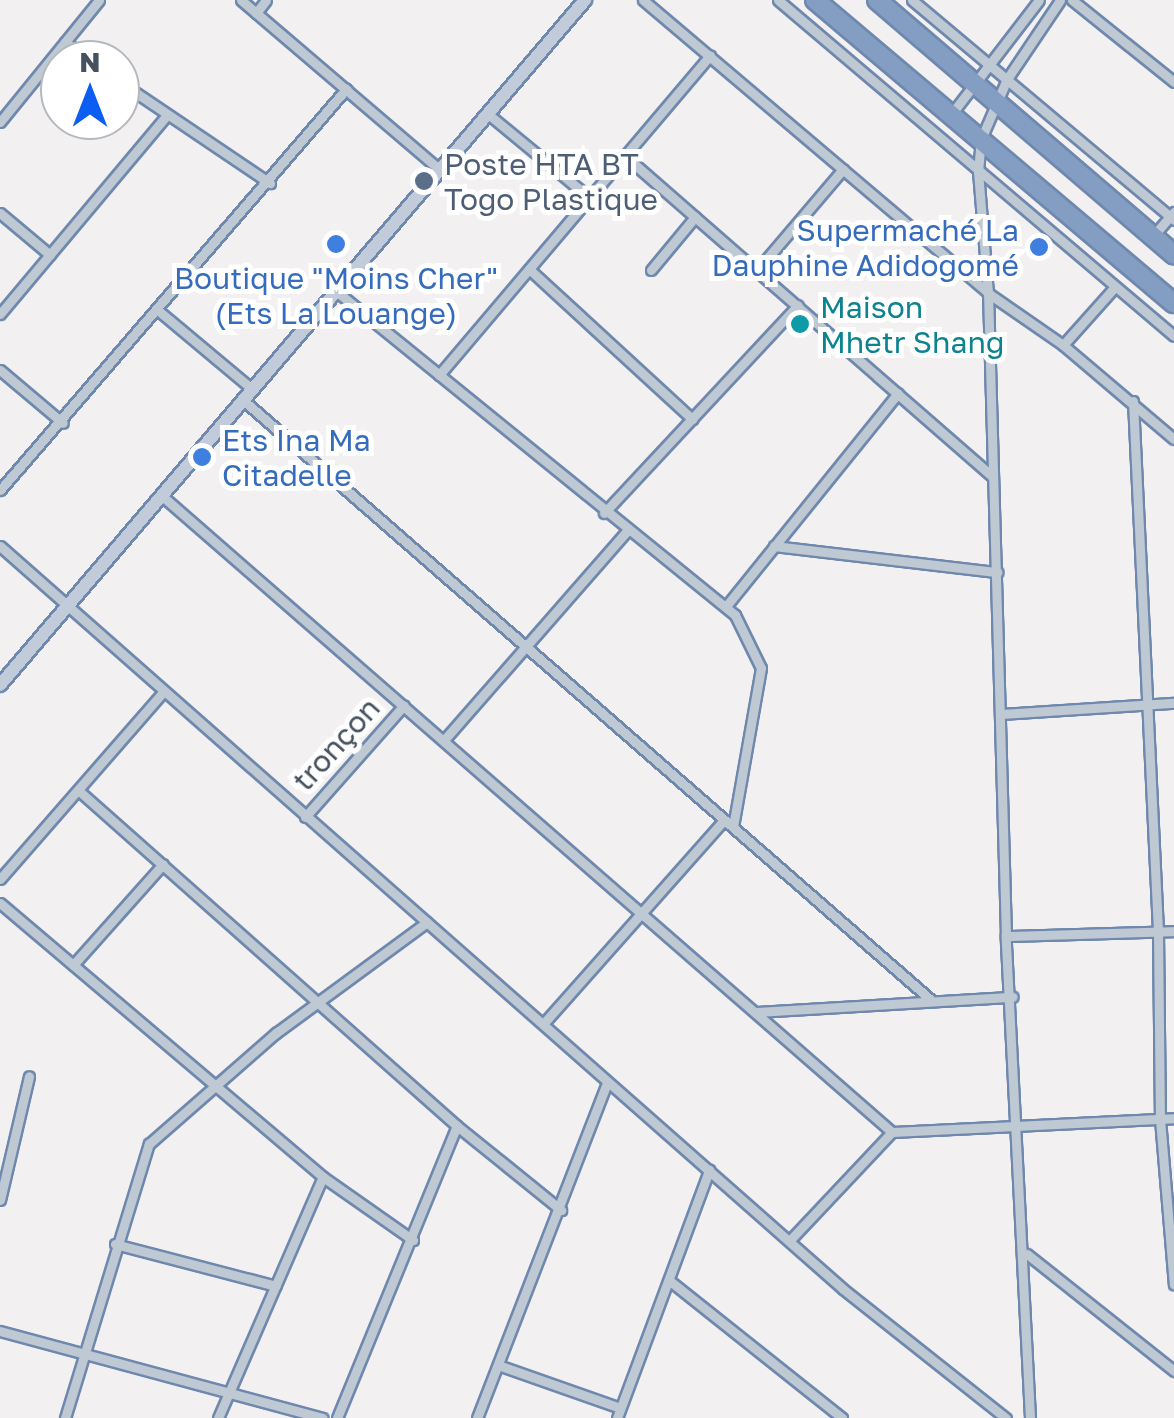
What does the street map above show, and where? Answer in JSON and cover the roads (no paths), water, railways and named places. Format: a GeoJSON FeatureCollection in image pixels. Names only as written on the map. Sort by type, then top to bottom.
{"type":"FeatureCollection","features":[{"type":"Feature","properties":{"kind":"highway"},"geometry":{"type":"LineString","coordinates":[[815,0],[953,112],[1174,302]]}},
{"type":"Feature","properties":{"kind":"highway"},"geometry":{"type":"LineString","coordinates":[[877,0],[1158,241]]}},
{"type":"Feature","properties":{"kind":"highway"},"geometry":{"type":"LineString","coordinates":[[1128,264],[1127,237],[1158,241]]}},
{"type":"Feature","properties":{"kind":"highway"},"geometry":{"type":"LineString","coordinates":[[1128,264],[1150,264],[1158,241]]}},
{"type":"Feature","properties":{"kind":"street"},"geometry":{"type":"LineString","coordinates":[[66,40],[98,0]]}},
{"type":"Feature","properties":{"kind":"street"},"geometry":{"type":"LineString","coordinates":[[241,0],[440,170]]}},
{"type":"Feature","properties":{"kind":"street"},"geometry":{"type":"LineString","coordinates":[[256,14],[266,0]]}},
{"type":"Feature","properties":{"kind":"street"},"geometry":{"type":"LineString","coordinates":[[0,685],[586,0]]}},
{"type":"Feature","properties":{"kind":"street"},"geometry":{"type":"LineString","coordinates":[[643,0],[988,293],[1064,345],[1174,439]]}},
{"type":"Feature","properties":{"kind":"street"},"geometry":{"type":"LineString","coordinates":[[778,0],[1174,336]]}},
{"type":"Feature","properties":{"kind":"street"},"geometry":{"type":"LineString","coordinates":[[912,0],[1173,216],[1158,241]]}},
{"type":"Feature","properties":{"kind":"street"},"geometry":{"type":"LineString","coordinates":[[953,112],[1039,0]]}},
{"type":"Feature","properties":{"kind":"street"},"geometry":{"type":"LineString","coordinates":[[1030,1418],[1026,1254],[1016,1123],[1013,997],[1006,936],[988,293],[978,172],[981,139],[1001,104],[1007,79],[1060,0]]}},
{"type":"Feature","properties":{"kind":"street"},"geometry":{"type":"LineString","coordinates":[[1072,0],[1174,82]]}},
{"type":"Feature","properties":{"kind":"street"},"geometry":{"type":"LineString","coordinates":[[439,375],[710,56]]}},
{"type":"Feature","properties":{"kind":"street"},"geometry":{"type":"LineString","coordinates":[[0,122],[40,72]]}},
{"type":"Feature","properties":{"kind":"street"},"geometry":{"type":"LineString","coordinates":[[0,490],[160,312],[346,90]]}},
{"type":"Feature","properties":{"kind":"street"},"geometry":{"type":"LineString","coordinates":[[140,96],[270,183]]}},
{"type":"Feature","properties":{"kind":"street"},"geometry":{"type":"LineString","coordinates":[[488,114],[590,198]]}},
{"type":"Feature","properties":{"kind":"street"},"geometry":{"type":"LineString","coordinates":[[0,314],[167,115]]}},
{"type":"Feature","properties":{"kind":"street"},"geometry":{"type":"LineString","coordinates":[[625,156],[991,474]]}},
{"type":"Feature","properties":{"kind":"street"},"geometry":{"type":"LineString","coordinates":[[758,269],[843,169]]}},
{"type":"Feature","properties":{"kind":"street"},"geometry":{"type":"LineString","coordinates":[[0,212],[50,255]]}},
{"type":"Feature","properties":{"kind":"street"},"geometry":{"type":"LineString","coordinates":[[652,270],[696,217]]}},
{"type":"Feature","properties":{"kind":"street"},"geometry":{"type":"LineString","coordinates":[[529,269],[692,419]]}},
{"type":"Feature","properties":{"kind":"street"},"geometry":{"type":"LineString","coordinates":[[1064,345],[1114,288]]}},
{"type":"Feature","properties":{"kind":"street"},"geometry":{"type":"LineString","coordinates":[[336,291],[627,532],[728,606],[761,668],[729,824],[641,912],[543,1024]]}},
{"type":"Feature","properties":{"kind":"street"},"geometry":{"type":"LineString","coordinates":[[604,513],[798,305]]}},
{"type":"Feature","properties":{"kind":"street"},"geometry":{"type":"LineString","coordinates":[[160,312],[528,648],[930,999]]}},
{"type":"Feature","properties":{"kind":"street"},"geometry":{"type":"LineString","coordinates":[[0,370],[62,423]]}},
{"type":"Feature","properties":{"kind":"street"},"geometry":{"type":"LineString","coordinates":[[728,606],[898,393]]}},
{"type":"Feature","properties":{"kind":"street"},"geometry":{"type":"LineString","coordinates":[[1132,401],[1158,932],[1160,1119],[1174,1284]]}},
{"type":"Feature","properties":{"kind":"street"},"geometry":{"type":"LineString","coordinates":[[161,496],[892,1132]]}},
{"type":"Feature","properties":{"kind":"street"},"geometry":{"type":"LineString","coordinates":[[444,740],[627,532]]}},
{"type":"Feature","properties":{"kind":"street"},"geometry":{"type":"LineString","coordinates":[[0,546],[843,1288],[1006,1418]]}},
{"type":"Feature","properties":{"kind":"street"},"geometry":{"type":"LineString","coordinates":[[774,546],[997,572]]}},
{"type":"Feature","properties":{"kind":"street"},"geometry":{"type":"LineString","coordinates":[[0,879],[162,692]]}},
{"type":"Feature","properties":{"kind":"street"},"geometry":{"type":"LineString","coordinates":[[1002,714],[1174,703]]}},
{"type":"Feature","properties":{"kind":"street","name":"tronçon"},"geometry":{"type":"LineString","coordinates":[[305,817],[404,705]]}},
{"type":"Feature","properties":{"kind":"street"},"geometry":{"type":"LineString","coordinates":[[78,790],[457,1126],[561,1210]]}},
{"type":"Feature","properties":{"kind":"street"},"geometry":{"type":"LineString","coordinates":[[73,965],[162,864]]}},
{"type":"Feature","properties":{"kind":"street"},"geometry":{"type":"LineString","coordinates":[[0,903],[323,1177],[413,1240]]}},
{"type":"Feature","properties":{"kind":"street"},"geometry":{"type":"LineString","coordinates":[[65,1418],[147,1147],[317,1002],[427,922]]}},
{"type":"Feature","properties":{"kind":"street"},"geometry":{"type":"LineString","coordinates":[[1006,936],[1174,931]]}},
{"type":"Feature","properties":{"kind":"street"},"geometry":{"type":"LineString","coordinates":[[757,1012],[1013,997]]}},
{"type":"Feature","properties":{"kind":"street"},"geometry":{"type":"LineString","coordinates":[[0,1200],[30,1076]]}},
{"type":"Feature","properties":{"kind":"street"},"geometry":{"type":"LineString","coordinates":[[476,1418],[561,1210],[608,1082]]}},
{"type":"Feature","properties":{"kind":"street"},"geometry":{"type":"LineString","coordinates":[[791,1239],[892,1132],[1174,1118]]}},
{"type":"Feature","properties":{"kind":"street"},"geometry":{"type":"LineString","coordinates":[[338,1418],[457,1126]]}},
{"type":"Feature","properties":{"kind":"street"},"geometry":{"type":"LineString","coordinates":[[498,1365],[619,1413],[709,1170]]}},
{"type":"Feature","properties":{"kind":"street"},"geometry":{"type":"LineString","coordinates":[[218,1418],[323,1177]]}},
{"type":"Feature","properties":{"kind":"street"},"geometry":{"type":"LineString","coordinates":[[115,1244],[276,1286]]}},
{"type":"Feature","properties":{"kind":"street"},"geometry":{"type":"LineString","coordinates":[[1026,1254],[1174,1371]]}},
{"type":"Feature","properties":{"kind":"street"},"geometry":{"type":"LineString","coordinates":[[670,1281],[842,1418]]}},
{"type":"Feature","properties":{"kind":"street"},"geometry":{"type":"LineString","coordinates":[[0,1331],[322,1418]]}},
{"type":"Feature","properties":{"kind":"street"},"geometry":{"type":"LineString","coordinates":[[820,1418],[828,1406]]}},
{"type":"Feature","properties":{"kind":"place","name":"Poste HTA BT Togo Plastique"},"geometry":{"type":"Point","coordinates":[424,181]}},
{"type":"Feature","properties":{"kind":"place","name":"Boutique \"Moins Cher\" (Ets La Louange)"},"geometry":{"type":"Point","coordinates":[336,244]}},
{"type":"Feature","properties":{"kind":"place","name":"Supermaché La Dauphine Adidogomé"},"geometry":{"type":"Point","coordinates":[1039,247]}},
{"type":"Feature","properties":{"kind":"place","name":"Maison Mhetr Shang"},"geometry":{"type":"Point","coordinates":[800,324]}},
{"type":"Feature","properties":{"kind":"place","name":"Ets Ina Ma Citadelle"},"geometry":{"type":"Point","coordinates":[202,457]}}]}
